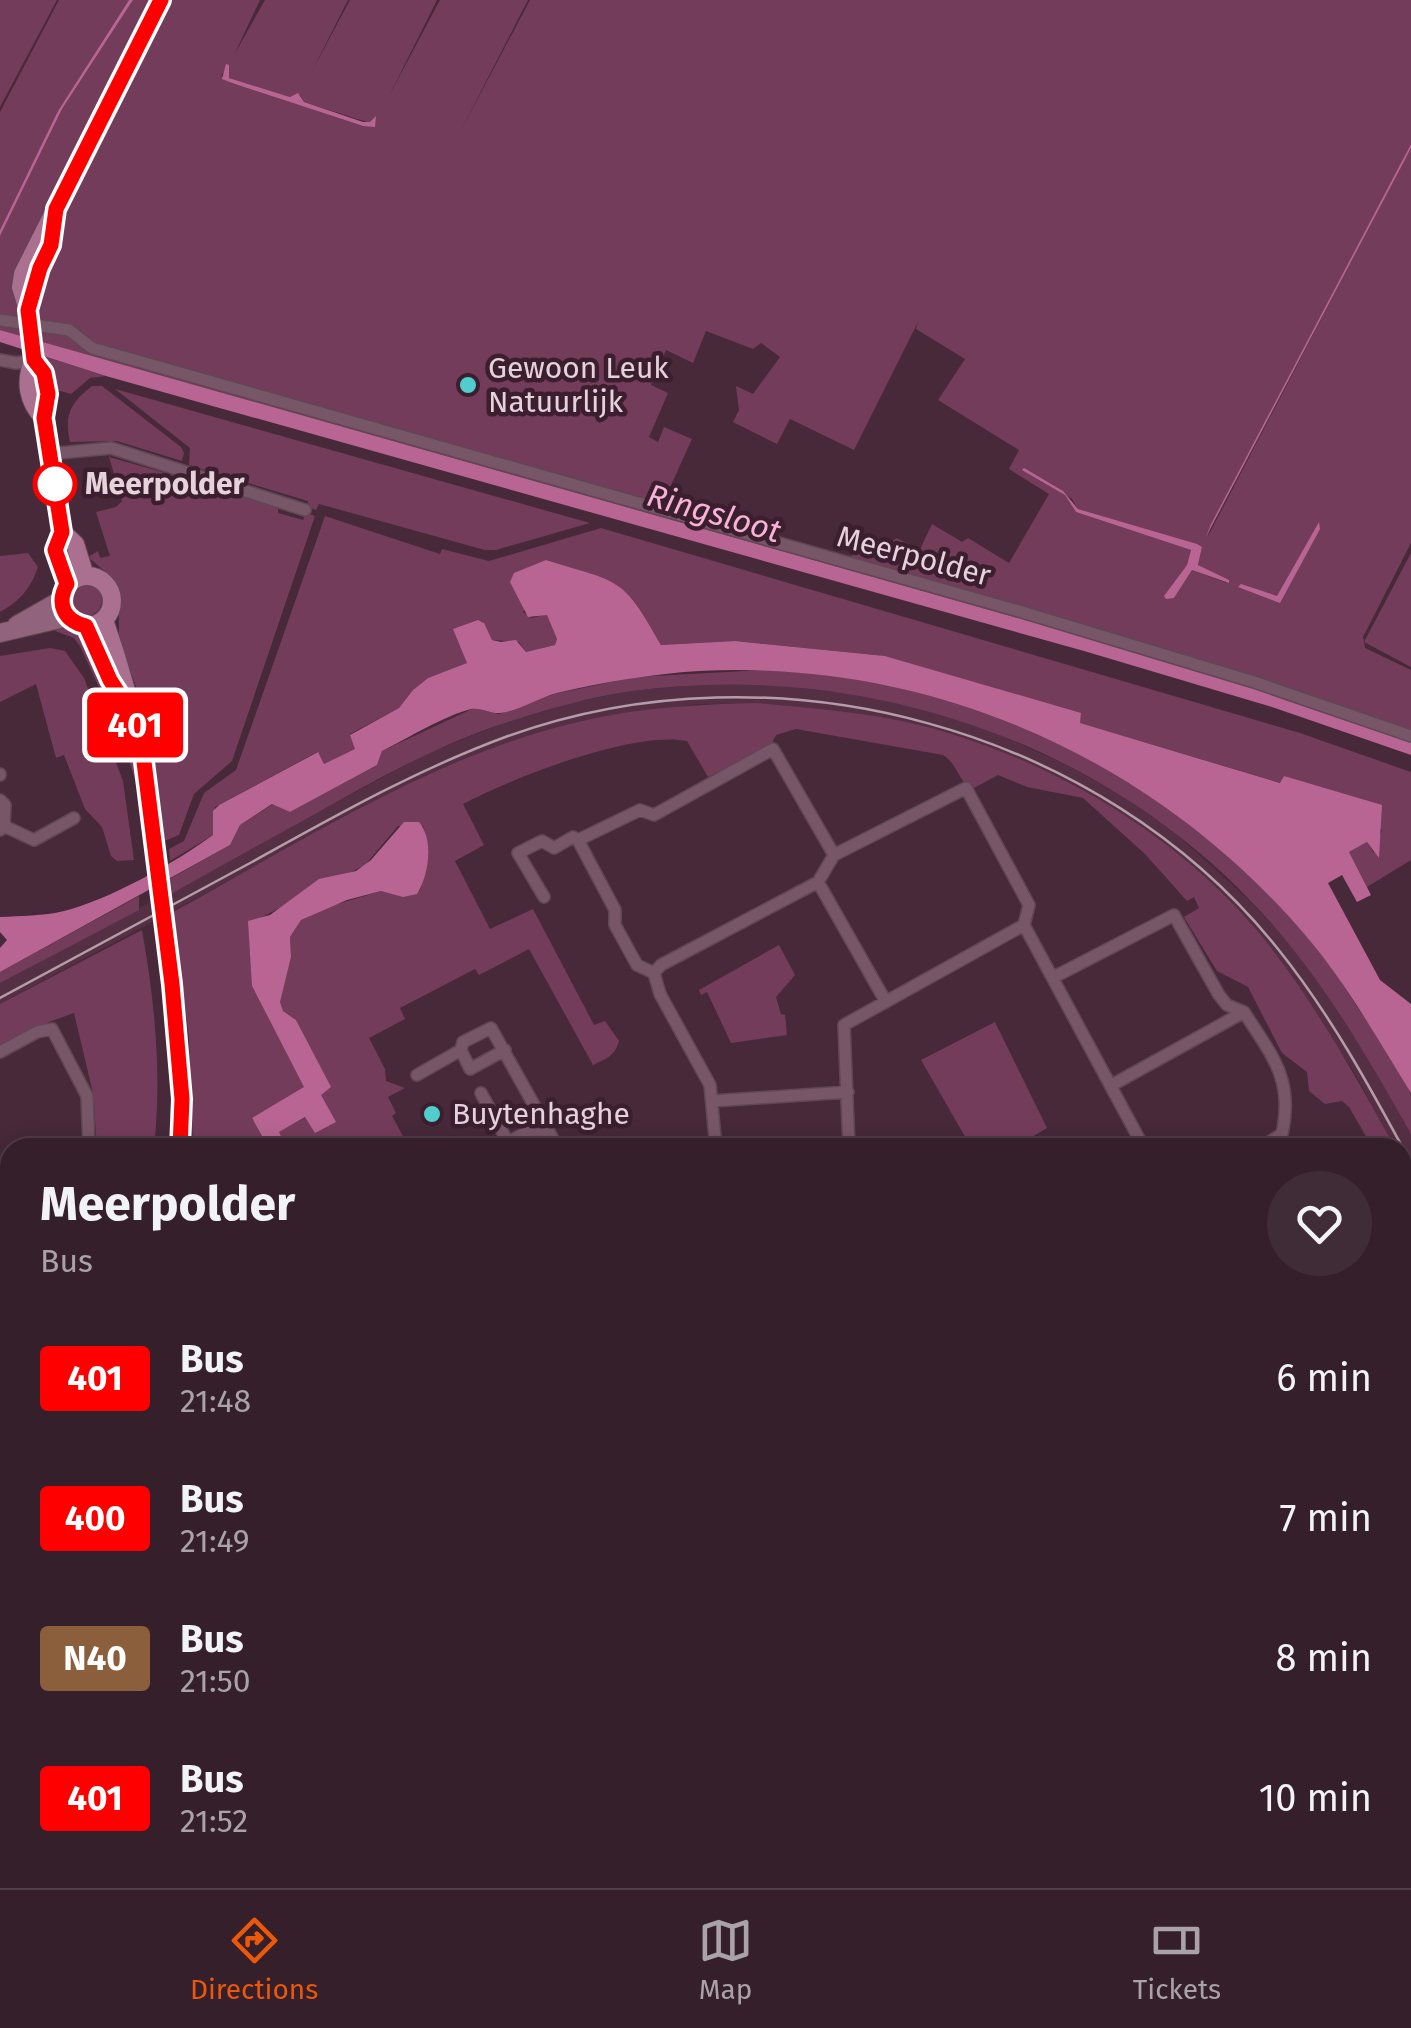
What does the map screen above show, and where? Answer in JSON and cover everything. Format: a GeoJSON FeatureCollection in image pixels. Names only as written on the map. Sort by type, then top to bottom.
{"type":"FeatureCollection","features":[{"type":"Feature","properties":{"kind":"main road"},"geometry":{"type":"LineString","coordinates":[[161,0],[56,209],[51,245],[40,268],[32,339],[44,373],[48,402],[44,418],[62,532],[55,550],[65,601],[95,623],[110,680],[130,711],[143,754],[182,1099],[180,1138]]}},
{"type":"Feature","properties":{"kind":"main road"},"geometry":{"type":"LineString","coordinates":[[62,532],[75,544],[85,576]]}},
{"type":"Feature","properties":{"kind":"main road"},"geometry":{"type":"LineString","coordinates":[[65,601],[85,576]]}},
{"type":"Feature","properties":{"kind":"main road"},"geometry":{"type":"LineString","coordinates":[[85,576],[104,582],[111,594],[111,608],[95,623]]}},
{"type":"Feature","properties":{"kind":"street","name":"Meerpolder"},"geometry":{"type":"LineString","coordinates":[[0,320],[32,339]]}},
{"type":"Feature","properties":{"kind":"street","name":"Meerpolder"},"geometry":{"type":"LineString","coordinates":[[0,360],[16,363],[32,339],[69,330],[92,348],[1093,633],[1411,736]]}},
{"type":"Feature","properties":{"kind":"street"},"geometry":{"type":"LineString","coordinates":[[49,454],[111,448],[305,510]]}},
{"type":"Feature","properties":{"kind":"street"},"geometry":{"type":"LineString","coordinates":[[4,632],[65,601]]}},
{"type":"Feature","properties":{"kind":"street"},"geometry":{"type":"LineString","coordinates":[[578,840],[640,810],[654,816],[772,749],[834,856]]}},
{"type":"Feature","properties":{"kind":"street"},"geometry":{"type":"LineString","coordinates":[[654,974],[660,966],[818,882],[834,856],[966,788],[1029,905],[1024,925],[1139,1138]]}},
{"type":"Feature","properties":{"kind":"street"},"geometry":{"type":"LineString","coordinates":[[0,800],[5,805],[2,828],[34,840],[74,818]]}},
{"type":"Feature","properties":{"kind":"street"},"geometry":{"type":"LineString","coordinates":[[544,897],[518,854],[542,840],[554,848],[573,837],[615,910],[614,925],[637,965],[654,974],[660,994],[710,1085],[715,1138]]}},
{"type":"Feature","properties":{"kind":"street"},"geometry":{"type":"LineString","coordinates":[[818,882],[886,1002]]}},
{"type":"Feature","properties":{"kind":"street"},"geometry":{"type":"LineString","coordinates":[[1054,978],[1178,913],[1219,995],[1226,1005],[1244,1012],[1281,1069],[1287,1112],[1282,1134],[1276,1138]]}},
{"type":"Feature","properties":{"kind":"street"},"geometry":{"type":"LineString","coordinates":[[848,1138],[844,1024],[1024,925]]}},
{"type":"Feature","properties":{"kind":"street"},"geometry":{"type":"LineString","coordinates":[[1112,1086],[1244,1012]]}},
{"type":"Feature","properties":{"kind":"street"},"geometry":{"type":"LineString","coordinates":[[417,1075],[461,1050],[464,1042],[492,1028],[552,1138]]}},
{"type":"Feature","properties":{"kind":"street"},"geometry":{"type":"LineString","coordinates":[[0,1052],[37,1032],[52,1029],[87,1096],[89,1138]]}},
{"type":"Feature","properties":{"kind":"street"},"geometry":{"type":"LineString","coordinates":[[461,1050],[470,1069],[504,1050]]}},
{"type":"Feature","properties":{"kind":"street"},"geometry":{"type":"LineString","coordinates":[[712,1101],[848,1092]]}},
{"type":"Feature","properties":{"kind":"street"},"geometry":{"type":"LineString","coordinates":[[482,1093],[499,1138]]}},
{"type":"Feature","properties":{"kind":"street"},"geometry":{"type":"LineString","coordinates":[[516,1138],[528,1132],[544,1138]]}},
{"type":"Feature","properties":{"kind":"shaded area"},"geometry":{"type":"Polygon","coordinates":[[[0,0],[57,0],[0,107],[0,0]]]}},
{"type":"Feature","properties":{"kind":"shaded area"},"geometry":{"type":"Polygon","coordinates":[[[59,0],[129,0],[58,111],[0,230],[0,112],[59,0]]]}},
{"type":"Feature","properties":{"kind":"shaded area"},"geometry":{"type":"Polygon","coordinates":[[[129,0],[133,0],[62,109],[0,236],[58,111],[129,0]]]}},
{"type":"Feature","properties":{"kind":"shaded area"},"geometry":{"type":"Polygon","coordinates":[[[133,0],[260,0],[234,55],[265,0],[348,0],[312,71],[350,0],[437,0],[389,96],[440,0],[528,0],[459,134],[530,0],[1411,0],[1411,144],[1399,167],[1411,148],[1411,543],[1363,637],[1365,648],[1411,670],[1411,741],[0,330],[0,236],[62,109],[133,0]],[[229,65],[221,76],[363,126],[370,123],[304,102],[300,95],[290,97],[229,78],[229,65]],[[1374,215],[1211,524],[1208,536],[1374,215]],[[918,322],[854,450],[790,419],[777,444],[733,422],[739,410],[736,386],[753,394],[780,357],[761,343],[753,349],[706,331],[693,363],[666,350],[651,385],[668,393],[649,437],[658,442],[664,427],[692,439],[662,505],[851,558],[857,540],[875,547],[889,546],[896,538],[920,549],[932,524],[962,542],[968,538],[1009,563],[1049,494],[1009,469],[1019,450],[938,400],[965,359],[916,329],[918,322]],[[1023,468],[1065,495],[1076,512],[1191,550],[1187,565],[1165,596],[1174,598],[1192,570],[1227,583],[1198,565],[1202,547],[1078,509],[1072,499],[1023,468]]]}},
{"type":"Feature","properties":{"kind":"shaded area"},"geometry":{"type":"Polygon","coordinates":[[[226,64],[229,78],[290,97],[298,93],[304,102],[363,122],[376,116],[375,127],[222,79],[226,64]]]}},
{"type":"Feature","properties":{"kind":"shaded area"},"geometry":{"type":"Polygon","coordinates":[[[1411,144],[1411,148],[1206,537],[1211,524],[1411,144]]]}},
{"type":"Feature","properties":{"kind":"shaded area"},"geometry":{"type":"Polygon","coordinates":[[[0,330],[1234,679],[1411,741],[1411,755],[1272,707],[1084,651],[106,376],[0,342],[0,330]]]}},
{"type":"Feature","properties":{"kind":"shaded area"},"geometry":{"type":"Polygon","coordinates":[[[46,357],[106,376],[90,378],[71,394],[57,390],[46,357]]]}},
{"type":"Feature","properties":{"kind":"shaded area"},"geometry":{"type":"Polygon","coordinates":[[[92,386],[102,386],[181,447],[182,461],[117,441],[70,442],[70,410],[92,386]]]}},
{"type":"Feature","properties":{"kind":"shaded area"},"geometry":{"type":"Polygon","coordinates":[[[115,389],[590,523],[485,550],[319,504],[316,510],[308,507],[308,501],[189,465],[190,448],[115,389]]]}},
{"type":"Feature","properties":{"kind":"shaded area"},"geometry":{"type":"Polygon","coordinates":[[[109,457],[278,505],[278,513],[303,520],[306,513],[315,516],[232,761],[194,794],[179,835],[165,841],[146,715],[119,639],[119,589],[113,578],[88,557],[98,551],[100,558],[110,556],[96,512],[116,507],[122,501],[109,457]]]}},
{"type":"Feature","properties":{"kind":"shaded area"},"geometry":{"type":"Polygon","coordinates":[[[1024,468],[1063,491],[1078,509],[1197,544],[1202,547],[1198,565],[1229,583],[1192,570],[1174,598],[1166,599],[1164,596],[1187,565],[1191,550],[1076,512],[1065,495],[1024,468]]]}},
{"type":"Feature","properties":{"kind":"shaded area"},"geometry":{"type":"Polygon","coordinates":[[[325,516],[440,554],[442,549],[489,561],[601,528],[1300,733],[1411,772],[1411,860],[1367,887],[1349,852],[1367,842],[1374,853],[1382,830],[1284,776],[1281,783],[1079,723],[1081,714],[885,656],[735,641],[661,645],[637,605],[617,585],[546,560],[523,612],[532,618],[547,614],[557,639],[555,645],[526,652],[519,642],[492,640],[482,621],[454,629],[468,663],[428,678],[399,708],[350,734],[356,749],[324,764],[317,752],[215,807],[213,835],[170,861],[169,849],[184,841],[204,793],[236,770],[325,516]]]}},
{"type":"Feature","properties":{"kind":"shaded area"},"geometry":{"type":"Polygon","coordinates":[[[1319,522],[1320,529],[1280,603],[1238,587],[1241,584],[1277,596],[1319,522]]]}},
{"type":"Feature","properties":{"kind":"shaded area"},"geometry":{"type":"Polygon","coordinates":[[[28,553],[38,567],[35,575],[24,593],[0,612],[0,556],[28,553]]]}},
{"type":"Feature","properties":{"kind":"shaded area"},"geometry":{"type":"Polygon","coordinates":[[[1411,553],[1411,667],[1364,642],[1411,553]]]}},
{"type":"Feature","properties":{"kind":"shaded area"},"geometry":{"type":"Polygon","coordinates":[[[546,560],[617,585],[637,605],[661,645],[735,641],[885,656],[1081,713],[1080,723],[1280,783],[1284,776],[1382,805],[1379,858],[1367,842],[1349,852],[1371,895],[1357,902],[1342,875],[1328,883],[1380,980],[1411,1004],[1411,1093],[1349,993],[1306,936],[1246,873],[1180,818],[1109,771],[1034,733],[954,703],[871,682],[786,672],[663,674],[557,693],[507,712],[460,712],[382,751],[377,765],[290,812],[272,804],[240,825],[230,845],[0,972],[0,948],[7,940],[0,932],[0,917],[64,911],[120,890],[213,835],[213,811],[219,805],[318,752],[324,764],[355,749],[350,735],[399,708],[428,678],[467,663],[453,629],[478,620],[484,623],[492,640],[516,640],[526,652],[555,645],[557,639],[547,615],[528,617],[510,582],[514,573],[546,560]]]}},
{"type":"Feature","properties":{"kind":"shaded area"},"geometry":{"type":"Polygon","coordinates":[[[86,584],[97,589],[102,600],[97,611],[86,616],[75,611],[70,600],[75,589],[86,584]]]}},
{"type":"Feature","properties":{"kind":"shaded area"},"geometry":{"type":"Polygon","coordinates":[[[62,625],[78,633],[105,674],[125,731],[142,802],[121,735],[80,646],[74,638],[55,631],[54,627],[62,625]]]}},
{"type":"Feature","properties":{"kind":"shaded area"},"geometry":{"type":"Polygon","coordinates":[[[50,648],[65,651],[84,678],[123,781],[134,860],[117,861],[111,856],[102,827],[85,809],[64,755],[56,758],[36,684],[0,702],[0,656],[50,648]]]}},
{"type":"Feature","properties":{"kind":"shaded area"},"geometry":{"type":"Polygon","coordinates":[[[764,670],[857,678],[942,697],[1012,722],[1081,755],[1146,793],[1208,838],[1264,889],[1314,945],[1403,1076],[1411,1096],[1411,1134],[1322,988],[1288,943],[1225,876],[1154,818],[1077,770],[993,733],[906,706],[816,689],[724,684],[632,691],[569,704],[480,732],[426,755],[171,894],[168,880],[230,845],[240,825],[273,804],[290,812],[377,765],[382,751],[474,708],[499,714],[554,694],[635,677],[764,670]]]}},
{"type":"Feature","properties":{"kind":"shaded area"},"geometry":{"type":"Polygon","coordinates":[[[757,683],[866,696],[918,707],[980,726],[1069,766],[1122,796],[1174,832],[1250,901],[1287,941],[1373,1065],[1411,1138],[1390,1138],[1355,1074],[1274,951],[1239,912],[1164,845],[1114,809],[1062,780],[973,742],[914,724],[757,703],[697,704],[580,721],[514,741],[372,804],[0,1004],[0,983],[426,754],[504,723],[572,703],[630,691],[757,683]]]}},
{"type":"Feature","properties":{"kind":"shaded area"},"geometry":{"type":"Polygon","coordinates":[[[757,703],[915,724],[1017,758],[1114,809],[1160,840],[1241,912],[1292,976],[1390,1138],[1367,1138],[1342,1101],[1325,1104],[1309,1091],[1307,1072],[1282,1053],[1248,987],[1217,971],[1184,917],[1199,908],[1194,897],[1187,901],[1145,854],[1083,798],[1027,787],[998,775],[972,789],[943,755],[796,729],[776,735],[771,745],[708,777],[687,741],[664,739],[574,759],[463,804],[484,845],[455,861],[490,929],[533,909],[594,1025],[605,1021],[619,1041],[609,1056],[593,1065],[529,949],[479,975],[475,969],[400,1008],[405,1019],[369,1038],[385,1069],[386,1081],[405,1088],[388,1097],[396,1113],[392,1116],[404,1138],[281,1138],[278,1132],[306,1117],[315,1132],[320,1095],[330,1087],[296,1020],[283,1011],[279,1002],[291,957],[290,937],[301,920],[328,907],[381,891],[403,896],[420,890],[427,858],[423,826],[398,826],[365,865],[260,918],[252,986],[305,1088],[252,1118],[263,1138],[193,1138],[189,1039],[173,912],[372,802],[475,755],[582,721],[691,706],[757,703]]]}},
{"type":"Feature","properties":{"kind":"shaded area"},"geometry":{"type":"Polygon","coordinates":[[[404,822],[419,822],[424,829],[427,867],[417,894],[403,897],[381,891],[347,900],[301,920],[290,937],[291,957],[280,1002],[283,1011],[296,1020],[331,1087],[321,1095],[336,1122],[315,1133],[305,1117],[279,1132],[282,1138],[263,1138],[252,1118],[304,1087],[252,986],[248,921],[270,915],[319,879],[356,871],[371,860],[404,822]]]}},
{"type":"Feature","properties":{"kind":"shaded area"},"geometry":{"type":"Polygon","coordinates":[[[139,896],[139,910],[0,983],[0,972],[139,896]]]}},
{"type":"Feature","properties":{"kind":"shaded area"},"geometry":{"type":"Polygon","coordinates":[[[142,930],[156,1039],[154,1138],[96,1138],[93,1093],[74,1013],[0,1048],[0,1004],[142,930]]]}},
{"type":"Feature","properties":{"kind":"shaded area"},"geometry":{"type":"Polygon","coordinates":[[[779,945],[795,975],[776,997],[781,1014],[785,1015],[787,1035],[731,1043],[707,992],[701,995],[699,990],[779,945]]]}},
{"type":"Feature","properties":{"kind":"shaded area"},"geometry":{"type":"Polygon","coordinates":[[[995,1022],[1047,1128],[1030,1138],[966,1138],[921,1060],[995,1022]]]}},
{"type":"Feature","properties":{"kind":"tram line"},"geometry":{"type":"LineString","coordinates":[[0,998],[377,794],[508,736],[610,708],[716,697],[822,702],[926,723],[1027,758],[1120,808],[1205,872],[1278,949],[1316,1000],[1397,1138]]}},
{"type":"Feature","properties":{"kind":"bus line","name":"401"},"geometry":{"type":"LineString","coordinates":[[161,0],[56,209],[51,245],[28,310],[34,360],[44,373],[48,402],[44,418],[62,532],[55,550],[67,584],[62,606],[68,618],[86,626],[110,680],[130,711],[143,754],[172,984],[182,1099],[180,1138]]}},
{"type":"Feature","properties":{"kind":"place","name":"Gewoon Leuk Natuurlijk"},"geometry":{"type":"Point","coordinates":[468,385]}},
{"type":"Feature","properties":{"kind":"place","name":"Meerpolder"},"geometry":{"type":"Point","coordinates":[55,484]}},
{"type":"Feature","properties":{"kind":"place","name":"Buytenhaghe"},"geometry":{"type":"Point","coordinates":[432,1114]}},
{"type":"Feature","properties":{"kind":"water label","name":"Ringsloot"},"geometry":{"type":"Point","coordinates":[714,513]}}]}
